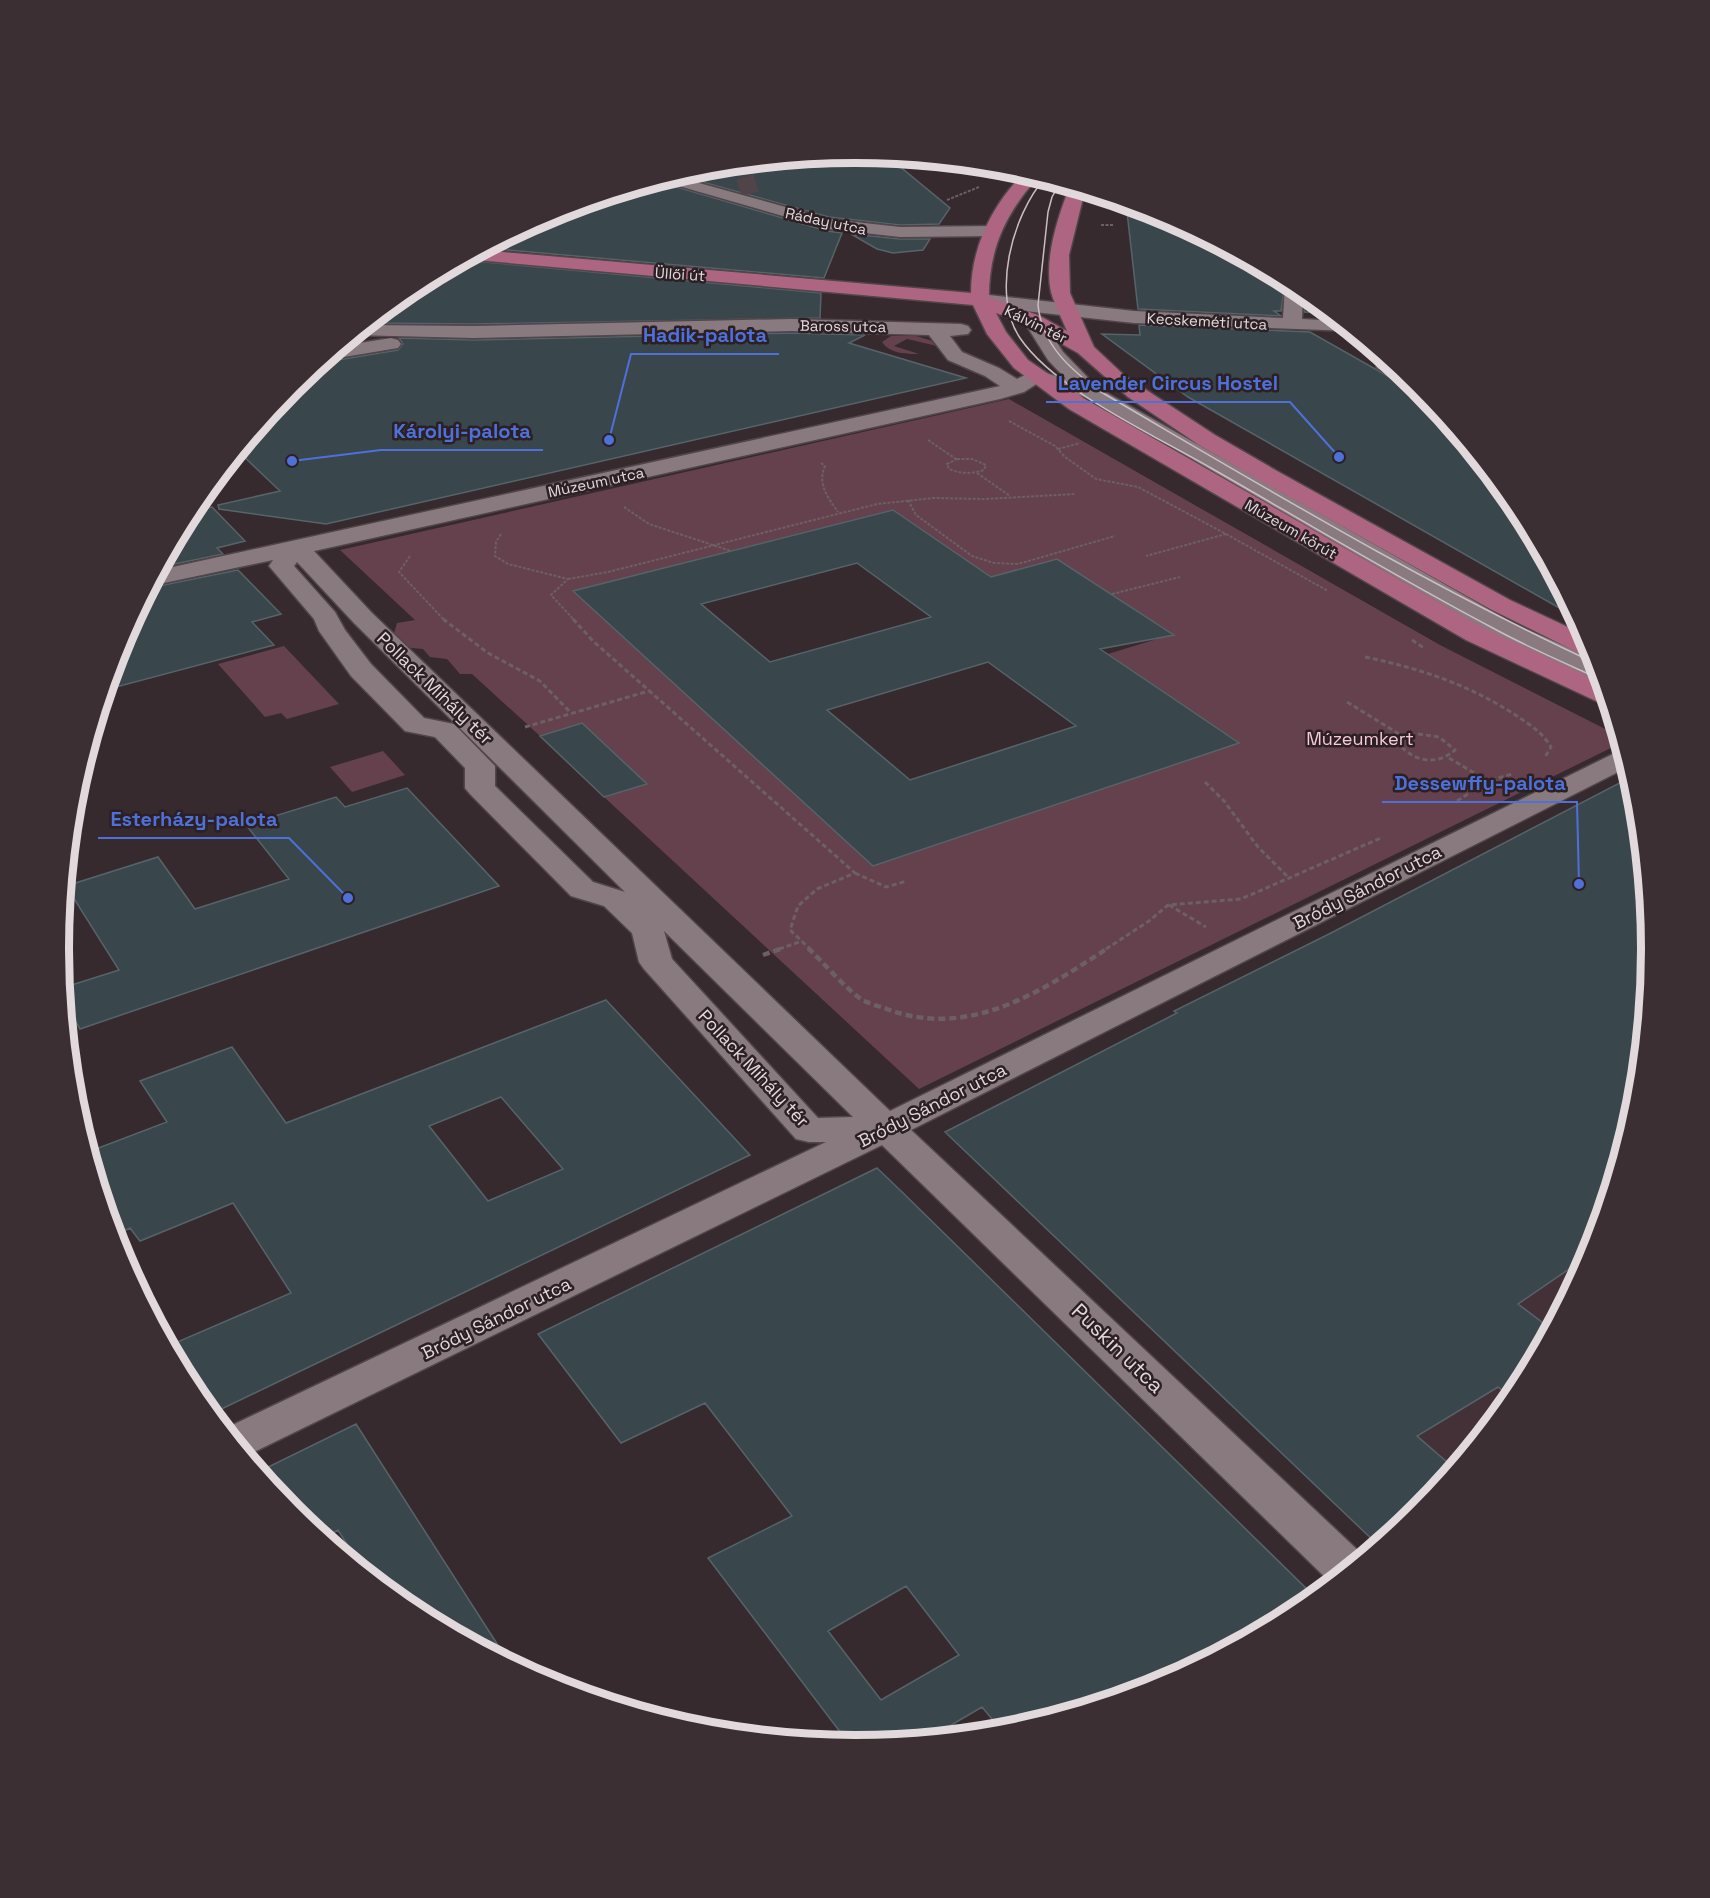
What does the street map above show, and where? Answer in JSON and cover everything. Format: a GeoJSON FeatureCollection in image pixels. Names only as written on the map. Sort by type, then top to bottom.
{"type":"FeatureCollection","features":[{"type":"Feature","properties":{"kind":"main road","name":"Kálvin tér"},"geometry":{"type":"LineString","coordinates":[[1026,182],[1002,213],[992,231],[982,266],[980,300],[993,327],[1010,351],[1026,382]]}},
{"type":"Feature","properties":{"kind":"main road","name":"Kálvin tér"},"geometry":{"type":"LineString","coordinates":[[1075,195],[1065,224],[1059,277],[1061,292],[1085,349]]}},
{"type":"Feature","properties":{"kind":"main road","name":"Üllői út"},"geometry":{"type":"LineString","coordinates":[[484,256],[889,292]]}},
{"type":"Feature","properties":{"kind":"main road"},"geometry":{"type":"LineString","coordinates":[[889,292],[957,277],[982,266]]}},
{"type":"Feature","properties":{"kind":"main road","name":"Kálvin tér"},"geometry":{"type":"LineString","coordinates":[[889,292],[980,300],[1033,320],[1085,349]]}},
{"type":"Feature","properties":{"kind":"main road","name":"Kálvin tér"},"geometry":{"type":"LineString","coordinates":[[889,292],[961,309],[979,316],[993,327]]}},
{"type":"Feature","properties":{"kind":"main road","name":"Múzeum körút"},"geometry":{"type":"LineString","coordinates":[[1085,349],[1118,380],[1207,440],[1501,605],[1579,642]]}},
{"type":"Feature","properties":{"kind":"main road","name":"Múzeum körút"},"geometry":{"type":"LineString","coordinates":[[1026,382],[1162,455],[1475,634],[1597,691]]}},
{"type":"Feature","properties":{"kind":"street","name":"Ráday utca"},"geometry":{"type":"LineString","coordinates":[[682,183],[828,224],[872,230],[992,231]]}},
{"type":"Feature","properties":{"kind":"street"},"geometry":{"type":"LineString","coordinates":[[720,194],[739,188]]}},
{"type":"Feature","properties":{"kind":"street"},"geometry":{"type":"LineString","coordinates":[[1292,324],[1293,296]]}},
{"type":"Feature","properties":{"kind":"street","name":"Kálvin tér"},"geometry":{"type":"LineString","coordinates":[[980,300],[1068,311]]}},
{"type":"Feature","properties":{"kind":"street"},"geometry":{"type":"LineString","coordinates":[[918,304],[925,328],[955,356],[992,372],[1026,382]]}},
{"type":"Feature","properties":{"kind":"street","name":"Kecskeméti utca"},"geometry":{"type":"LineString","coordinates":[[1068,311],[1134,317],[1335,326]]}},
{"type":"Feature","properties":{"kind":"street","name":"Múzeum körút"},"geometry":{"type":"LineString","coordinates":[[1033,320],[1055,356],[1092,393],[1504,629],[1587,665]]}},
{"type":"Feature","properties":{"kind":"street","name":"Baross utca"},"geometry":{"type":"LineString","coordinates":[[370,331],[473,332],[791,325],[961,330]]}},
{"type":"Feature","properties":{"kind":"street","name":"Baross utca"},"geometry":{"type":"LineString","coordinates":[[347,350],[473,332]]}},
{"type":"Feature","properties":{"kind":"street","name":"Múzeum körút"},"geometry":{"type":"LineString","coordinates":[[1026,382],[1092,393]]}},
{"type":"Feature","properties":{"kind":"street","name":"Múzeum utca"},"geometry":{"type":"LineString","coordinates":[[163,577],[1026,382]]}},
{"type":"Feature","properties":{"kind":"street","name":"Múzeum körút"},"geometry":{"type":"LineString","coordinates":[[1207,440],[1235,476]]}},
{"type":"Feature","properties":{"kind":"street","name":"Pollack Mihály tér"},"geometry":{"type":"LineString","coordinates":[[297,547],[363,618],[819,1063],[888,1127],[809,1130],[656,962],[648,930],[615,899],[582,889],[480,788],[480,766],[444,730],[415,725],[361,670],[332,631],[326,617],[281,566],[297,547]]}},
{"type":"Feature","properties":{"kind":"street","name":"Bródy Sándor utca"},"geometry":{"type":"LineString","coordinates":[[242,1440],[888,1127],[1618,761]]}},
{"type":"Feature","properties":{"kind":"street","name":"Puskin utca"},"geometry":{"type":"LineString","coordinates":[[888,1127],[1343,1565]]}},
{"type":"Feature","properties":{"kind":"path"},"geometry":{"type":"LineString","coordinates":[[999,420],[1024,428],[1057,449],[1096,479],[1138,487],[1330,592]]}},
{"type":"Feature","properties":{"kind":"path"},"geometry":{"type":"LineString","coordinates":[[920,435],[957,459]]}},
{"type":"Feature","properties":{"kind":"path"},"geometry":{"type":"LineString","coordinates":[[1057,449],[1085,442],[1077,438]]}},
{"type":"Feature","properties":{"kind":"path"},"geometry":{"type":"LineString","coordinates":[[815,457],[825,466],[821,473],[823,488],[838,512]]}},
{"type":"Feature","properties":{"kind":"path"},"geometry":{"type":"LineString","coordinates":[[957,459],[981,461],[986,465],[984,470],[977,473],[956,472],[949,469],[947,464],[957,459]]}},
{"type":"Feature","properties":{"kind":"path"},"geometry":{"type":"LineString","coordinates":[[977,473],[1011,497]]}},
{"type":"Feature","properties":{"kind":"path"},"geometry":{"type":"LineString","coordinates":[[506,526],[496,542],[495,556],[508,564],[568,579],[608,572],[838,512],[908,500],[1076,494]]}},
{"type":"Feature","properties":{"kind":"path"},"geometry":{"type":"LineString","coordinates":[[908,500],[916,515],[972,556],[994,563],[1018,564],[1115,536]]}},
{"type":"Feature","properties":{"kind":"path"},"geometry":{"type":"LineString","coordinates":[[617,502],[649,524],[730,551]]}},
{"type":"Feature","properties":{"kind":"path"},"geometry":{"type":"LineString","coordinates":[[1146,556],[1226,534]]}},
{"type":"Feature","properties":{"kind":"path"},"geometry":{"type":"LineString","coordinates":[[412,553],[399,572],[437,615],[488,653],[540,681],[571,714]]}},
{"type":"Feature","properties":{"kind":"path"},"geometry":{"type":"LineString","coordinates":[[1112,594],[1180,577]]}},
{"type":"Feature","properties":{"kind":"path"},"geometry":{"type":"LineString","coordinates":[[568,579],[551,595],[593,641],[649,691],[855,873],[886,887],[907,881]]}},
{"type":"Feature","properties":{"kind":"path"},"geometry":{"type":"LineString","coordinates":[[1407,637],[1424,648]]}},
{"type":"Feature","properties":{"kind":"path"},"geometry":{"type":"LineString","coordinates":[[1365,657],[1432,673],[1502,704],[1545,736],[1551,747],[1547,756],[1539,761]]}},
{"type":"Feature","properties":{"kind":"path"},"geometry":{"type":"LineString","coordinates":[[487,739],[649,691]]}},
{"type":"Feature","properties":{"kind":"path"},"geometry":{"type":"LineString","coordinates":[[1347,702],[1404,737]]}},
{"type":"Feature","properties":{"kind":"path"},"geometry":{"type":"LineString","coordinates":[[1449,758],[1455,750],[1450,741],[1436,735],[1418,733],[1404,737],[1399,744],[1404,752],[1426,760],[1449,758],[1488,781]]}},
{"type":"Feature","properties":{"kind":"path"},"geometry":{"type":"LineString","coordinates":[[1449,806],[1488,781],[1514,774]]}},
{"type":"Feature","properties":{"kind":"path"},"geometry":{"type":"LineString","coordinates":[[1205,782],[1218,793],[1237,816],[1248,835],[1288,877]]}},
{"type":"Feature","properties":{"kind":"path"},"geometry":{"type":"LineString","coordinates":[[855,873],[816,889],[798,906],[790,930],[861,999],[906,1016],[961,1019],[1014,1003],[1054,983],[1149,921],[1168,905],[1241,899],[1386,836]]}},
{"type":"Feature","properties":{"kind":"shaded area"},"geometry":{"type":"Polygon","coordinates":[[[1574,1266],[1536,1342],[1509,1386],[1479,1427],[1411,1505],[1373,1540],[1269,1441],[1511,1298],[1546,1285],[1574,1266]]]}},
{"type":"Feature","properties":{"kind":"green space"},"geometry":{"type":"Polygon","coordinates":[[[891,336],[916,336],[936,342],[937,346],[907,339],[894,346],[919,354],[899,352],[889,349],[882,342],[891,336]]]}},
{"type":"Feature","properties":{"kind":"green space","name":"Múzeumkert"},"geometry":{"type":"Polygon","coordinates":[[[1009,399],[1440,645],[1610,731],[1614,746],[919,1089],[604,797],[646,784],[540,736],[472,674],[460,674],[447,659],[430,657],[423,649],[401,647],[393,637],[397,623],[415,620],[340,550],[1009,399]],[[892,510],[573,591],[873,865],[1238,743],[1108,654],[1173,634],[1057,559],[991,577],[892,510]]]}},
{"type":"Feature","properties":{"kind":"green space"},"geometry":{"type":"Polygon","coordinates":[[[284,646],[339,704],[287,719],[281,713],[265,717],[218,664],[284,646]]]}},
{"type":"Feature","properties":{"kind":"green space"},"geometry":{"type":"Polygon","coordinates":[[[383,751],[405,775],[352,792],[330,767],[383,751]]]}},
{"type":"Feature","properties":{"kind":"building"},"geometry":{"type":"Polygon","coordinates":[[[855,163],[898,165],[950,208],[939,224],[900,225],[829,217],[694,180],[752,170],[804,165],[855,163]]]}},
{"type":"Feature","properties":{"kind":"building"},"geometry":{"type":"Polygon","coordinates":[[[671,185],[827,231],[842,233],[824,278],[497,249],[554,223],[602,205],[671,185]]]}},
{"type":"Feature","properties":{"kind":"building"},"geometry":{"type":"Polygon","coordinates":[[[1127,212],[1203,244],[1284,290],[1281,311],[1274,311],[1281,316],[1138,309],[1127,212]]]}},
{"type":"Feature","properties":{"kind":"building"},"geometry":{"type":"Polygon","coordinates":[[[851,234],[900,239],[930,239],[923,250],[893,253],[877,249],[851,234]]]}},
{"type":"Feature","properties":{"kind":"building"},"geometry":{"type":"Polygon","coordinates":[[[475,261],[821,293],[820,318],[473,324],[380,323],[418,295],[475,261]]]}},
{"type":"Feature","properties":{"kind":"building"},"geometry":{"type":"Polygon","coordinates":[[[1304,304],[1316,312],[1304,312],[1304,304]]]}},
{"type":"Feature","properties":{"kind":"building"},"geometry":{"type":"Polygon","coordinates":[[[1139,325],[1310,332],[1400,383],[1446,431],[1509,512],[1536,556],[1564,611],[1188,397],[1102,334],[1140,335],[1139,325]]]}},
{"type":"Feature","properties":{"kind":"building"},"geometry":{"type":"Polygon","coordinates":[[[791,333],[865,335],[849,343],[966,378],[326,524],[219,509],[218,505],[280,491],[243,456],[299,393],[334,361],[398,350],[403,344],[399,338],[473,340],[791,333]]]}},
{"type":"Feature","properties":{"kind":"building"},"geometry":{"type":"Polygon","coordinates":[[[212,507],[245,541],[217,548],[223,554],[169,565],[174,556],[203,509],[212,507]]]}},
{"type":"Feature","properties":{"kind":"building"},"geometry":{"type":"Polygon","coordinates":[[[893,510],[991,577],[1057,559],[1174,635],[1100,649],[1239,743],[873,866],[573,591],[893,510]],[[857,563],[701,604],[770,662],[931,617],[857,563]],[[988,662],[827,710],[910,780],[1076,726],[988,662]]]}},
{"type":"Feature","properties":{"kind":"building"},"geometry":{"type":"Polygon","coordinates":[[[238,570],[281,614],[252,622],[274,645],[114,688],[129,648],[158,586],[238,570]]]}},
{"type":"Feature","properties":{"kind":"building"},"geometry":{"type":"Polygon","coordinates":[[[582,723],[647,784],[604,797],[540,736],[582,723]]]}},
{"type":"Feature","properties":{"kind":"building"},"geometry":{"type":"Polygon","coordinates":[[[1623,781],[1634,846],[1639,898],[1641,949],[1639,1000],[1626,1102],[1599,1202],[1574,1266],[1518,1304],[1545,1325],[1509,1386],[1505,1392],[1498,1387],[1417,1436],[1449,1464],[1411,1505],[1373,1540],[945,1132],[1177,1013],[1174,1011],[1331,933],[1623,781]]]}},
{"type":"Feature","properties":{"kind":"building"},"geometry":{"type":"Polygon","coordinates":[[[407,788],[499,886],[80,1029],[73,1016],[70,985],[119,970],[71,894],[72,884],[158,857],[195,909],[289,879],[246,825],[336,797],[345,807],[407,788]]]}},
{"type":"Feature","properties":{"kind":"building"},"geometry":{"type":"Polygon","coordinates":[[[606,1000],[750,1155],[219,1410],[175,1343],[291,1293],[233,1203],[140,1241],[130,1228],[122,1232],[95,1149],[167,1122],[140,1081],[232,1047],[286,1123],[606,1000]],[[501,1097],[429,1126],[488,1201],[563,1169],[501,1097]]]}},
{"type":"Feature","properties":{"kind":"building"},"geometry":{"type":"Polygon","coordinates":[[[877,1168],[1309,1591],[1248,1630],[1203,1654],[1108,1693],[1058,1708],[995,1722],[982,1707],[944,1729],[842,1734],[708,1558],[792,1516],[705,1403],[621,1443],[538,1334],[877,1168]],[[906,1586],[828,1631],[881,1700],[959,1655],[906,1586]]]}},
{"type":"Feature","properties":{"kind":"building"},"geometry":{"type":"Polygon","coordinates":[[[356,1424],[502,1651],[418,1603],[377,1573],[352,1553],[338,1530],[330,1534],[299,1505],[265,1468],[356,1424]]]}},
{"type":"Feature","properties":{"kind":"tunnel"},"geometry":{"type":"LineString","coordinates":[[739,188],[762,181]]}},
{"type":"Feature","properties":{"kind":"tram line"},"geometry":{"type":"LineString","coordinates":[[1039,186],[1023,213],[1015,234],[1006,278],[1007,300],[1011,320],[1020,338],[1057,376],[1081,394],[1136,427],[1385,569],[1518,641],[1591,675]]}},
{"type":"Feature","properties":{"kind":"tram line"},"geometry":{"type":"LineString","coordinates":[[1056,190],[1048,212],[1038,305],[1045,332],[1068,365],[1101,392],[1284,499],[1470,602],[1585,658]]}},
{"type":"Feature","properties":{"kind":"place","name":"Hadik-palota"},"geometry":{"type":"Point","coordinates":[609,440]}},
{"type":"Feature","properties":{"kind":"place","name":"Lavender Circus Hostel"},"geometry":{"type":"Point","coordinates":[1339,457]}},
{"type":"Feature","properties":{"kind":"place","name":"Károlyi-palota"},"geometry":{"type":"Point","coordinates":[292,461]}},
{"type":"Feature","properties":{"kind":"place","name":"Dessewffy-palota"},"geometry":{"type":"Point","coordinates":[1579,884]}},
{"type":"Feature","properties":{"kind":"place","name":"Esterházy-palota"},"geometry":{"type":"Point","coordinates":[348,898]}}]}
